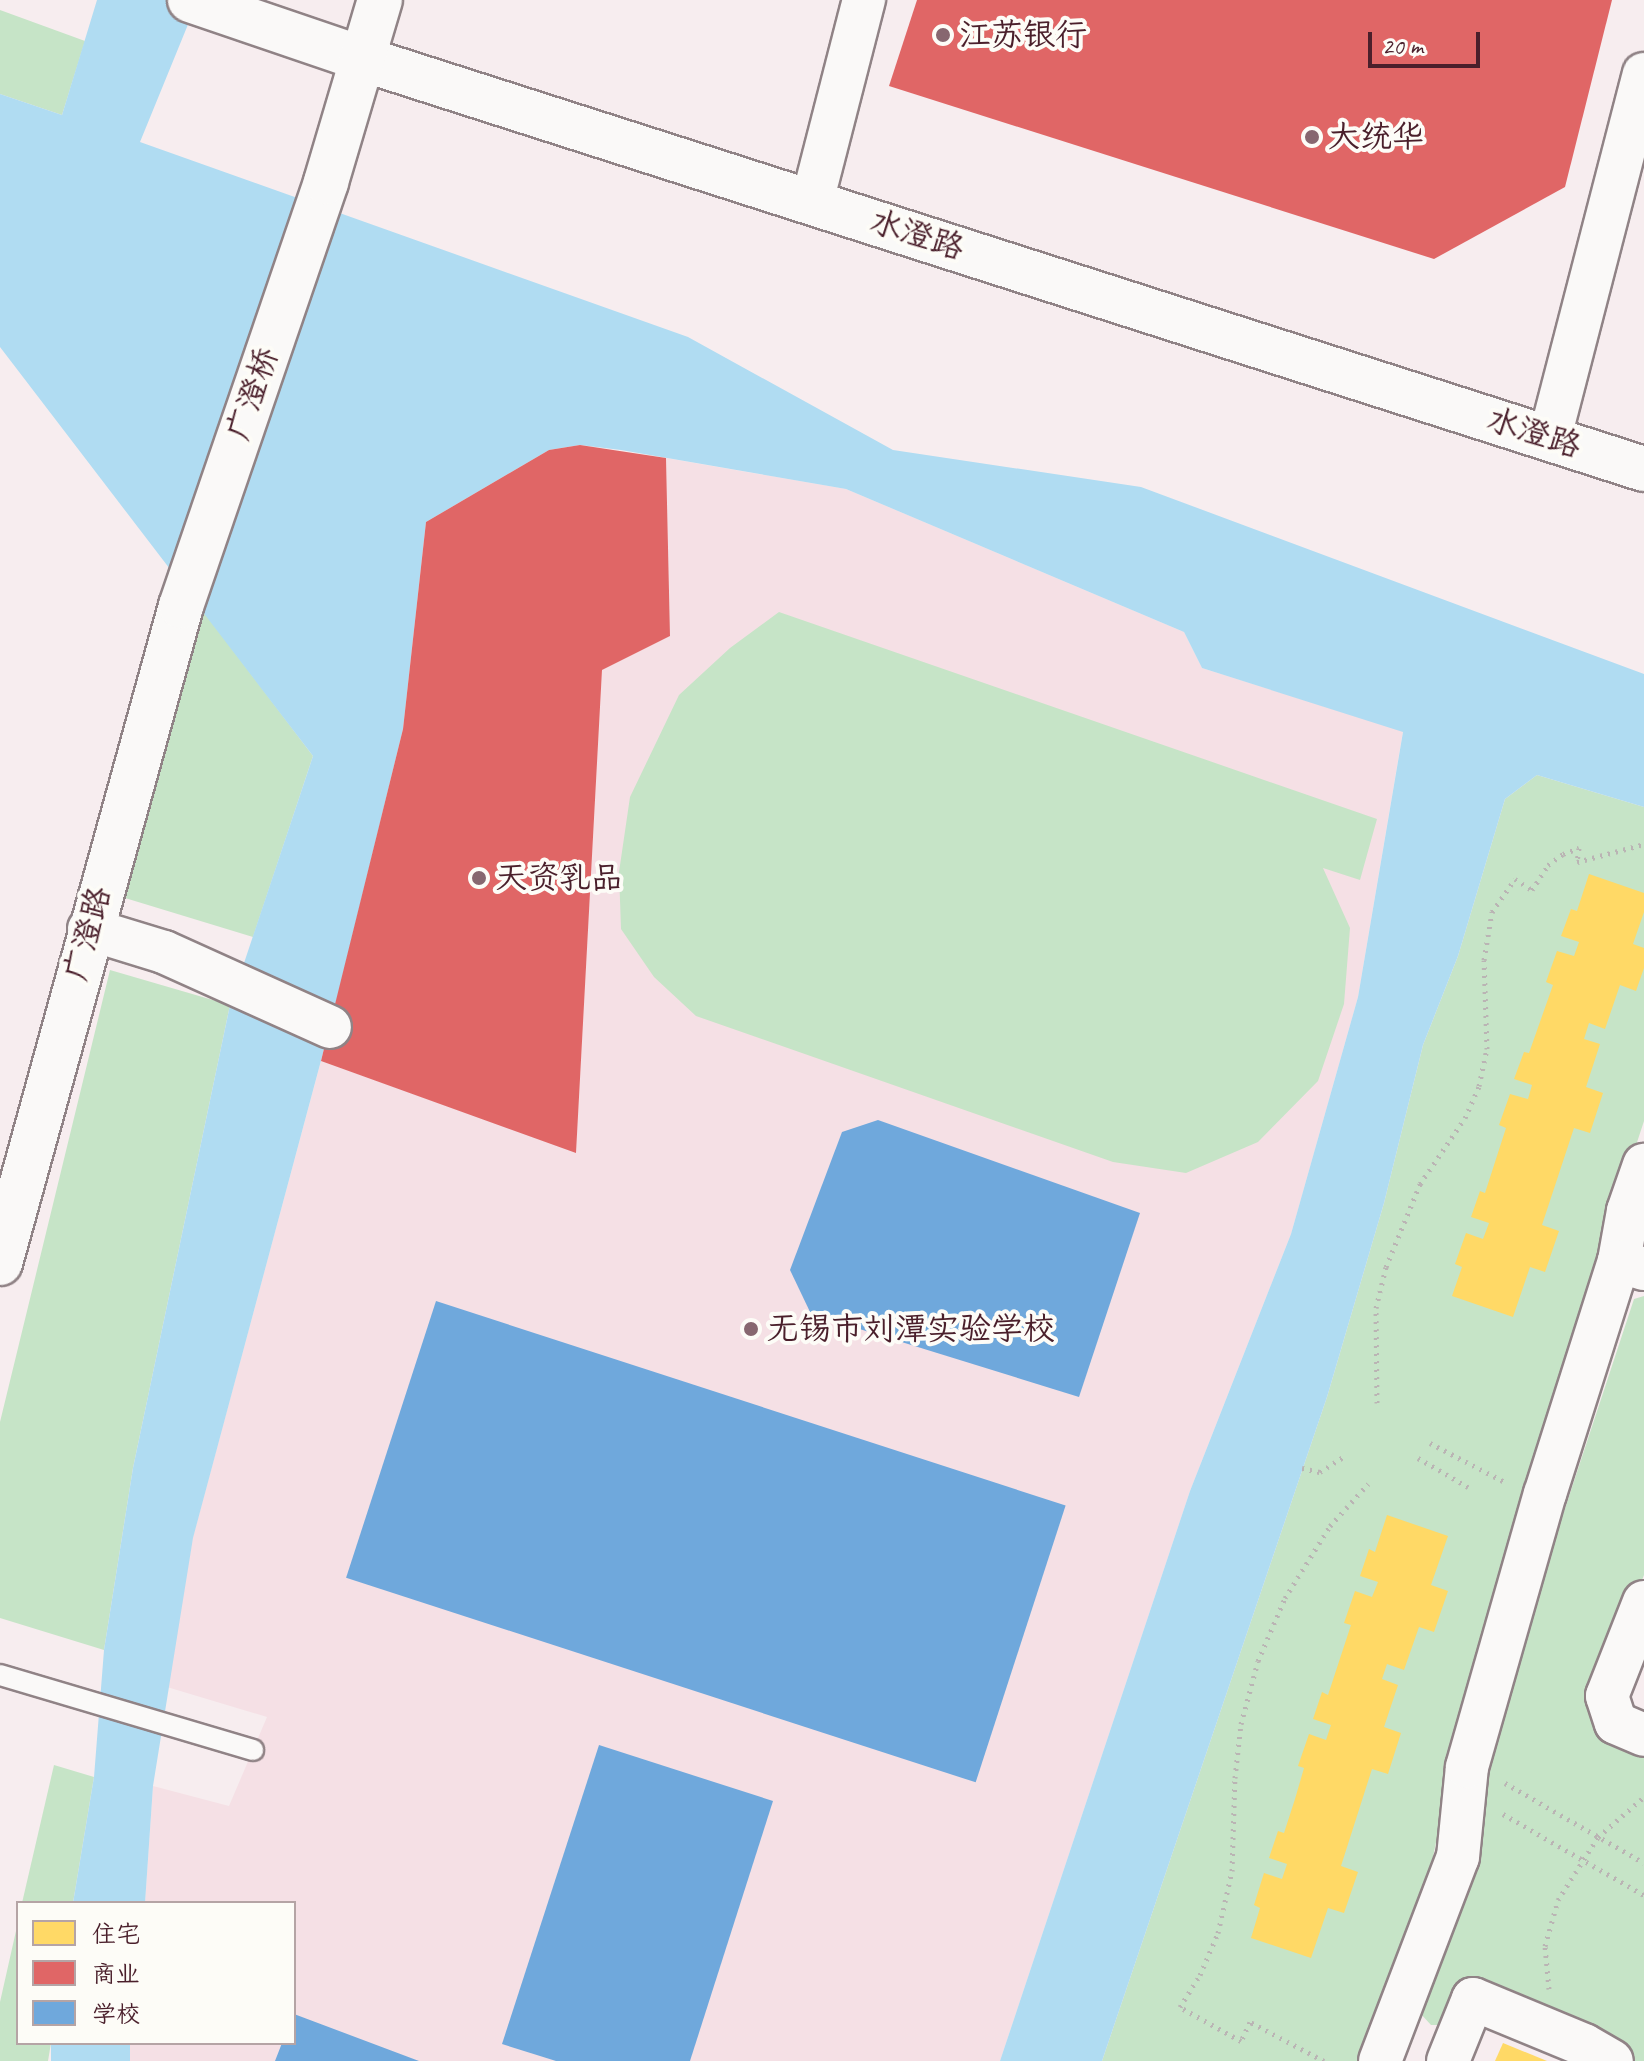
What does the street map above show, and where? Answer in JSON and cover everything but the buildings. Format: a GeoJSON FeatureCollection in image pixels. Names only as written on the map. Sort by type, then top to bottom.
{"type":"FeatureCollection","features":[{"type":"Feature","properties":{"kind":"street","name":"广澄桥"},"geometry":{"type":"LineString","coordinates":[[181,606],[326,182],[380,0]]}},
{"type":"Feature","properties":{"kind":"street"},"geometry":{"type":"LineString","coordinates":[[812,202],[864,0]]}},
{"type":"Feature","properties":{"kind":"street","name":"水澄路"},"geometry":{"type":"LineString","coordinates":[[204,5],[363,59],[1644,469]]}},
{"type":"Feature","properties":{"kind":"street"},"geometry":{"type":"LineString","coordinates":[[1550,437],[1644,74]]}},
{"type":"Feature","properties":{"kind":"street","name":"广澄路"},"geometry":{"type":"LineString","coordinates":[[0,1263],[89,929],[181,606]]}},
{"type":"Feature","properties":{"kind":"street"},"geometry":{"type":"LineString","coordinates":[[89,929],[164,952],[330,1027]]}},
{"type":"Feature","properties":{"kind":"street"},"geometry":{"type":"LineString","coordinates":[[1612,2061],[1584,2045],[1473,1999],[1445,2061],[1385,2048],[1458,1857],[1465,1780],[1545,1494],[1631,1265],[1628,1211],[1644,1165]]}},
{"type":"Feature","properties":{"kind":"street"},"geometry":{"type":"LineString","coordinates":[[1644,1602],[1607,1696],[1616,1723],[1644,1735]]}},
{"type":"Feature","properties":{"kind":"lane"},"geometry":{"type":"LineString","coordinates":[[0,1675],[253,1750]]}},
{"type":"Feature","properties":{"kind":"path"},"geometry":{"type":"LineString","coordinates":[[1377,1403],[1376,1308],[1386,1267],[1420,1184],[1465,1118],[1479,1086],[1485,1062],[1487,1007],[1484,960],[1492,912],[1515,879],[1532,890],[1548,865],[1563,854],[1579,848],[1577,862],[1632,844],[1644,844]]}},
{"type":"Feature","properties":{"kind":"path"},"geometry":{"type":"LineString","coordinates":[[1430,1443],[1492,1478],[1545,1494]]}},
{"type":"Feature","properties":{"kind":"path"},"geometry":{"type":"LineString","coordinates":[[1302,1468],[1320,1472],[1343,1457]]}},
{"type":"Feature","properties":{"kind":"path"},"geometry":{"type":"LineString","coordinates":[[1418,1458],[1468,1487]]}},
{"type":"Feature","properties":{"kind":"path"},"geometry":{"type":"LineString","coordinates":[[1324,2061],[1250,2022],[1241,2041],[1180,2007],[1200,1975],[1221,1918],[1232,1871],[1241,1724],[1258,1661],[1293,1586],[1330,1526],[1368,1484]]}},
{"type":"Feature","properties":{"kind":"path"},"geometry":{"type":"LineString","coordinates":[[1465,1780],[1489,1774],[1644,1863]]}},
{"type":"Feature","properties":{"kind":"path"},"geometry":{"type":"LineString","coordinates":[[1465,1780],[1582,1860],[1644,1895]]}},
{"type":"Feature","properties":{"kind":"path"},"geometry":{"type":"LineString","coordinates":[[1550,1997],[1545,1946],[1558,1900],[1598,1837],[1644,1797]]}},
{"type":"Feature","properties":{"kind":"shaded area","name":"无锡市刘潭实验学校"},"geometry":{"type":"Polygon","coordinates":[[[666,458],[846,489],[1184,632],[1202,668],[1403,731],[1358,997],[1291,1234],[1190,1491],[1000,2061],[127,2061],[130,2045],[296,2045],[296,1901],[145,1901],[153,1786],[229,1806],[267,1717],[167,1687],[193,1537],[321,1061],[576,1152],[602,670],[670,636],[666,458]]]}},
{"type":"Feature","properties":{"kind":"green space"},"geometry":{"type":"Polygon","coordinates":[[[0,10],[85,41],[62,115],[0,94],[0,10]]]}},
{"type":"Feature","properties":{"kind":"green space"},"geometry":{"type":"Polygon","coordinates":[[[204,612],[313,756],[253,937],[125,898],[204,612]]]}},
{"type":"Feature","properties":{"kind":"green space"},"geometry":{"type":"Polygon","coordinates":[[[779,612],[1377,819],[1360,880],[1323,868],[1350,928],[1344,1004],[1318,1081],[1258,1142],[1186,1173],[1113,1162],[696,1016],[654,977],[621,929],[619,872],[630,797],[679,695],[730,648],[779,612]]]}},
{"type":"Feature","properties":{"kind":"green space"},"geometry":{"type":"Polygon","coordinates":[[[1537,775],[1644,807],[1644,1121],[1574,1334],[1467,1691],[1433,1857],[1360,2061],[1102,2061],[1327,1397],[1384,1203],[1423,1045],[1458,956],[1505,799],[1537,775]]]}},
{"type":"Feature","properties":{"kind":"green space"},"geometry":{"type":"Polygon","coordinates":[[[110,970],[230,1005],[133,1468],[104,1650],[0,1618],[0,1422],[110,970]]]}},
{"type":"Feature","properties":{"kind":"green space"},"geometry":{"type":"Polygon","coordinates":[[[1644,1296],[1644,1575],[1596,1697],[1644,1745],[1644,2061],[1626,2061],[1579,2028],[1465,1980],[1445,2025],[1431,2025],[1420,2013],[1480,1860],[1480,1801],[1489,1774],[1495,1721],[1634,1299],[1644,1296]]]}},
{"type":"Feature","properties":{"kind":"green space"},"geometry":{"type":"Polygon","coordinates":[[[54,1765],[94,1777],[73,1901],[22,1901],[54,1765]]]}},
{"type":"Feature","properties":{"kind":"green space"},"geometry":{"type":"Polygon","coordinates":[[[16,1931],[16,2045],[51,2045],[48,2061],[0,2061],[0,2002],[16,1931]]]}},
{"type":"Feature","properties":{"kind":"water"},"geometry":{"type":"Polygon","coordinates":[[[97,0],[198,0],[140,142],[688,337],[893,450],[1141,487],[1644,674],[1644,807],[1537,775],[1505,799],[1458,956],[1423,1045],[1384,1203],[1327,1397],[1102,2061],[1000,2061],[1190,1491],[1291,1234],[1358,997],[1403,732],[1202,668],[1184,632],[846,489],[580,445],[549,450],[426,522],[403,729],[330,1027],[193,1538],[153,1786],[145,1901],[73,1901],[94,1777],[104,1650],[133,1468],[230,1005],[313,756],[0,347],[0,94],[62,115],[97,0]]]}},
{"type":"Feature","properties":{"kind":"water"},"geometry":{"type":"Polygon","coordinates":[[[51,2045],[130,2045],[130,2061],[51,2061],[51,2045]]]}},
{"type":"Feature","properties":{"kind":"place","name":"江苏银行"},"geometry":{"type":"Point","coordinates":[943,35]}},
{"type":"Feature","properties":{"kind":"place","name":"大统华"},"geometry":{"type":"Point","coordinates":[1312,137]}},
{"type":"Feature","properties":{"kind":"place","name":"天资乳品"},"geometry":{"type":"Point","coordinates":[479,878]}},
{"type":"Feature","properties":{"kind":"place","name":"无锡市刘潭实验学校"},"geometry":{"type":"Point","coordinates":[751,1329]}}]}
